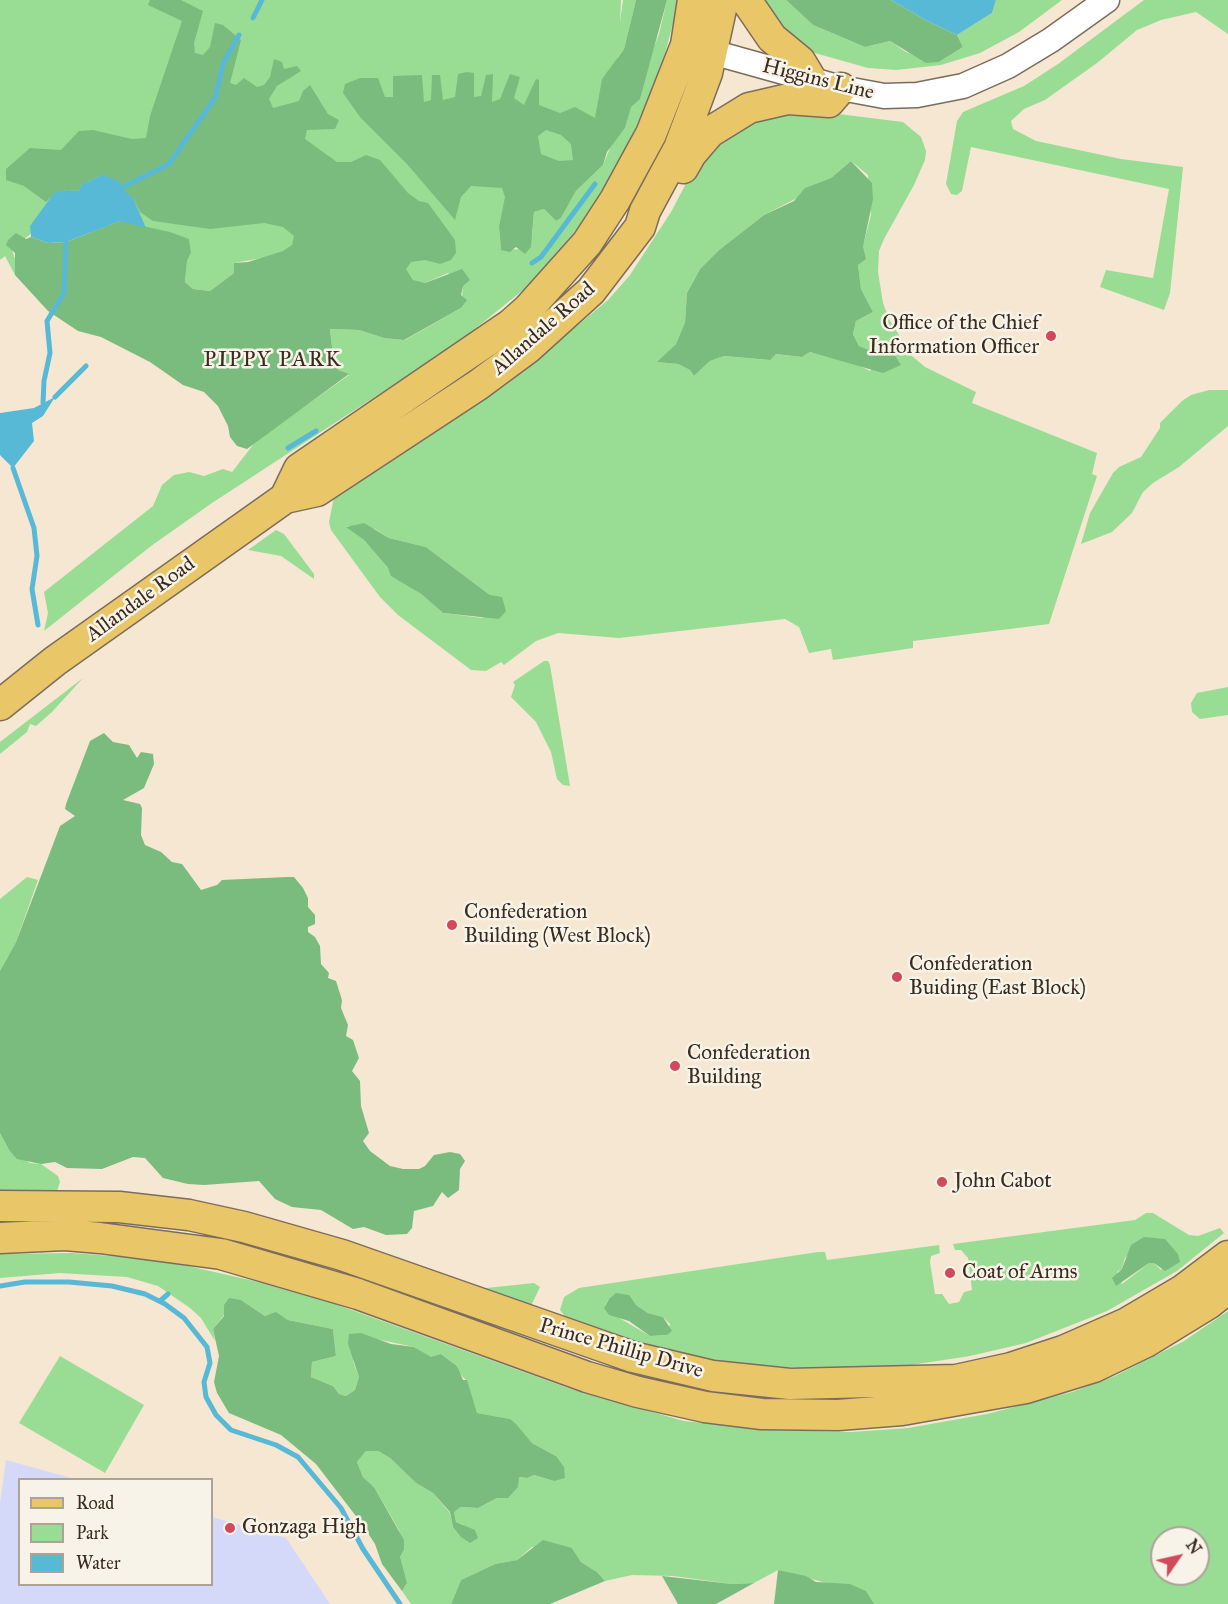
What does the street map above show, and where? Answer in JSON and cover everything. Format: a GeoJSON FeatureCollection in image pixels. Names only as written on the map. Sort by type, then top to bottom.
{"type":"FeatureCollection","features":[{"type":"Feature","properties":{"kind":"main road","name":"Allandale Road"},"geometry":{"type":"LineString","coordinates":[[0,705],[55,662],[285,498],[317,490],[509,363],[591,291],[640,227],[645,211],[683,138],[699,49],[693,0]]}},
{"type":"Feature","properties":{"kind":"main road","name":"Allandale Road"},"geometry":{"type":"LineString","coordinates":[[285,498],[299,469],[490,341],[528,309],[587,243],[627,180],[699,49],[723,0]]}},
{"type":"Feature","properties":{"kind":"main road"},"geometry":{"type":"LineString","coordinates":[[746,0],[772,38],[800,61],[812,81]]}},
{"type":"Feature","properties":{"kind":"main road"},"geometry":{"type":"LineString","coordinates":[[640,227],[652,222],[691,154],[710,132],[723,123],[749,108],[775,101],[801,99],[829,102],[841,88]]}},
{"type":"Feature","properties":{"kind":"main road","name":"Prince Phillip Drive"},"geometry":{"type":"LineString","coordinates":[[0,1206],[119,1207],[189,1215],[244,1227],[351,1258],[633,1357],[713,1376],[790,1384],[956,1380],[1011,1368],[1063,1352],[1127,1323],[1183,1290],[1228,1256]]}},
{"type":"Feature","properties":{"kind":"main road","name":"Prince Phillip Drive"},"geometry":{"type":"LineString","coordinates":[[0,1238],[65,1235],[221,1254],[358,1294],[627,1389],[705,1407],[762,1414],[838,1415],[902,1410],[1026,1388],[1094,1367],[1146,1342],[1208,1304],[1228,1288]]}},
{"type":"Feature","properties":{"kind":"street","name":"Higgins Line"},"geometry":{"type":"LineString","coordinates":[[699,49],[841,88],[899,96],[940,92],[963,86],[1030,53],[1107,0]]}},
{"type":"Feature","properties":{"kind":"shaded area","name":"Gonzaga High"},"geometry":{"type":"Polygon","coordinates":[[[6,1460],[71,1478],[18,1478],[18,1586],[213,1586],[213,1517],[286,1538],[330,1604],[0,1604],[0,1504],[6,1460]]]}},
{"type":"Feature","properties":{"kind":"green space"},"geometry":{"type":"Polygon","coordinates":[[[0,0],[621,0],[620,22],[623,0],[636,0],[624,49],[617,58],[613,143],[625,128],[628,114],[659,34],[667,0],[679,0],[661,69],[619,166],[586,217],[553,260],[523,290],[459,342],[212,503],[151,546],[44,631],[48,613],[44,592],[153,506],[162,485],[174,475],[189,472],[204,476],[223,469],[232,472],[256,441],[349,375],[338,370],[333,356],[330,329],[359,330],[384,338],[405,340],[461,308],[463,286],[448,273],[425,283],[262,258],[234,263],[234,273],[210,291],[193,289],[185,282],[187,261],[191,253],[44,222],[12,250],[16,262],[15,275],[5,256],[0,260],[0,0]],[[611,146],[499,227],[501,250],[521,249],[532,237],[534,212],[544,209],[556,221],[561,218],[576,191],[603,165],[611,146]]]}},
{"type":"Feature","properties":{"kind":"green space"},"geometry":{"type":"Polygon","coordinates":[[[150,0],[181,0],[203,11],[194,43],[195,53],[203,55],[210,47],[215,23],[223,25],[241,40],[230,83],[236,85],[244,78],[257,87],[264,85],[270,77],[274,59],[282,62],[284,69],[297,66],[301,71],[277,86],[269,99],[273,108],[299,101],[303,91],[310,85],[328,114],[339,120],[335,129],[307,130],[305,139],[337,162],[351,162],[366,155],[380,160],[408,193],[419,201],[428,203],[455,240],[456,253],[451,260],[440,264],[425,260],[411,262],[406,269],[413,280],[425,283],[462,269],[470,280],[463,286],[461,295],[467,300],[461,308],[404,340],[384,338],[359,330],[330,329],[333,356],[338,370],[349,374],[247,449],[237,446],[230,437],[228,426],[218,406],[204,392],[183,385],[150,362],[101,337],[78,331],[48,311],[15,275],[15,253],[6,245],[16,233],[26,239],[31,237],[48,243],[66,242],[120,221],[170,232],[189,239],[191,253],[187,261],[185,282],[193,289],[210,291],[234,273],[234,263],[248,262],[283,251],[292,245],[294,236],[283,227],[264,223],[210,229],[153,221],[140,212],[133,198],[102,175],[81,185],[79,191],[67,190],[55,193],[46,202],[24,186],[6,180],[6,169],[30,148],[61,150],[79,131],[93,130],[132,139],[146,138],[150,116],[182,21],[148,5],[150,0]]]}},
{"type":"Feature","properties":{"kind":"green space"},"geometry":{"type":"Polygon","coordinates":[[[636,0],[667,0],[640,99],[631,107],[625,128],[607,152],[603,165],[576,191],[561,218],[556,221],[544,209],[534,212],[531,247],[525,254],[516,247],[510,252],[501,250],[499,227],[505,197],[502,188],[471,186],[461,197],[455,220],[407,164],[360,117],[343,93],[345,84],[360,78],[378,78],[385,97],[393,97],[393,76],[422,75],[424,102],[431,100],[432,75],[440,75],[443,100],[455,97],[458,74],[467,72],[474,73],[474,97],[481,96],[486,75],[493,74],[492,102],[500,99],[510,74],[520,77],[514,98],[524,105],[536,79],[539,80],[539,105],[560,113],[575,107],[595,118],[602,79],[624,49],[636,0]],[[546,130],[538,136],[541,154],[559,161],[573,160],[571,144],[561,135],[546,130]]]}},
{"type":"Feature","properties":{"kind":"green space"},"geometry":{"type":"Polygon","coordinates":[[[758,0],[786,0],[813,25],[865,47],[890,41],[906,52],[939,62],[963,47],[957,35],[992,13],[996,0],[1062,0],[1019,32],[980,53],[941,65],[896,70],[868,68],[808,51],[779,30],[758,0]]]}},
{"type":"Feature","properties":{"kind":"green space"},"geometry":{"type":"Polygon","coordinates":[[[786,0],[891,0],[957,35],[963,47],[939,62],[926,63],[890,41],[865,47],[813,25],[786,0]]]}},
{"type":"Feature","properties":{"kind":"green space"},"geometry":{"type":"Polygon","coordinates":[[[1144,0],[1228,0],[1228,34],[1196,12],[1161,20],[1137,30],[1097,63],[1045,100],[1024,109],[1011,121],[1013,129],[1036,141],[1121,159],[1183,167],[1170,293],[1164,310],[1100,287],[1106,270],[1153,278],[1169,189],[971,147],[962,191],[957,195],[951,194],[946,184],[957,121],[963,112],[1024,86],[1058,64],[1144,0]]]}},
{"type":"Feature","properties":{"kind":"green space"},"geometry":{"type":"Polygon","coordinates":[[[806,110],[903,122],[921,137],[926,151],[925,160],[879,251],[878,272],[883,303],[889,319],[912,356],[925,367],[976,392],[972,403],[1097,453],[1092,474],[1097,476],[1049,624],[913,641],[913,648],[833,660],[831,649],[809,653],[799,627],[785,619],[619,638],[558,633],[536,641],[504,665],[501,662],[486,671],[471,670],[398,615],[380,597],[331,530],[329,522],[334,497],[506,385],[608,300],[630,275],[671,212],[699,159],[750,118],[806,110]],[[851,161],[831,178],[806,188],[799,197],[764,215],[719,250],[700,269],[687,293],[685,322],[676,344],[658,362],[678,364],[690,370],[694,376],[710,361],[724,356],[769,360],[776,354],[802,357],[810,352],[854,363],[870,371],[890,348],[875,352],[859,346],[853,334],[856,321],[873,312],[861,289],[858,265],[871,215],[868,175],[851,161]],[[346,526],[364,540],[392,576],[421,594],[443,613],[483,618],[490,595],[426,547],[389,538],[375,529],[346,526]]]}},
{"type":"Feature","properties":{"kind":"green space"},"geometry":{"type":"Polygon","coordinates":[[[851,161],[872,183],[873,199],[863,247],[866,259],[858,265],[861,289],[873,312],[856,321],[853,334],[859,346],[875,352],[890,348],[901,365],[883,373],[810,352],[802,357],[776,354],[770,360],[724,356],[710,361],[694,376],[690,370],[678,364],[657,362],[676,344],[685,322],[687,293],[700,269],[719,250],[764,215],[794,201],[805,188],[831,178],[851,161]]]}},
{"type":"Feature","properties":{"kind":"green space"},"geometry":{"type":"Polygon","coordinates":[[[1209,390],[1228,390],[1228,426],[1179,467],[1143,492],[1132,513],[1112,532],[1081,544],[1090,513],[1113,473],[1119,467],[1141,457],[1160,428],[1160,423],[1182,401],[1191,395],[1209,390]]]}},
{"type":"Feature","properties":{"kind":"green space"},"geometry":{"type":"Polygon","coordinates":[[[364,523],[389,538],[426,547],[490,595],[502,597],[506,611],[499,619],[443,613],[421,594],[391,576],[388,568],[364,540],[346,527],[364,523]]]}},
{"type":"Feature","properties":{"kind":"green space"},"geometry":{"type":"Polygon","coordinates":[[[276,530],[284,534],[314,574],[314,579],[281,556],[248,550],[276,530]]]}},
{"type":"Feature","properties":{"kind":"green space"},"geometry":{"type":"Polygon","coordinates":[[[544,661],[548,661],[550,665],[570,786],[563,785],[557,779],[551,752],[536,722],[511,697],[515,685],[513,682],[544,661]]]}},
{"type":"Feature","properties":{"kind":"green space"},"geometry":{"type":"Polygon","coordinates":[[[83,678],[52,712],[36,726],[30,724],[27,732],[0,754],[0,742],[83,678]]]}},
{"type":"Feature","properties":{"kind":"green space"},"geometry":{"type":"Polygon","coordinates":[[[1228,687],[1228,715],[1200,719],[1192,712],[1191,703],[1197,693],[1228,687]]]}},
{"type":"Feature","properties":{"kind":"green space"},"geometry":{"type":"Polygon","coordinates":[[[104,733],[113,742],[129,745],[137,758],[141,752],[153,754],[154,764],[144,788],[123,800],[140,804],[142,808],[141,835],[145,845],[161,852],[172,862],[182,864],[201,890],[217,885],[222,880],[287,877],[294,877],[303,888],[308,898],[308,907],[315,915],[315,924],[308,927],[308,932],[315,937],[320,946],[321,964],[329,973],[328,978],[336,981],[342,1000],[341,1008],[348,1025],[346,1036],[353,1040],[359,1058],[352,1071],[360,1081],[361,1106],[369,1133],[363,1141],[370,1151],[390,1166],[403,1169],[419,1169],[425,1166],[434,1155],[450,1152],[460,1154],[465,1161],[460,1169],[459,1190],[448,1198],[442,1192],[433,1206],[414,1211],[412,1228],[407,1234],[386,1235],[364,1227],[353,1229],[321,1210],[292,1207],[275,1199],[259,1181],[188,1184],[163,1178],[145,1158],[133,1157],[102,1169],[67,1168],[55,1162],[41,1164],[17,1159],[9,1150],[0,1133],[0,971],[16,942],[60,826],[75,816],[65,809],[66,804],[90,741],[104,733]]]}},
{"type":"Feature","properties":{"kind":"green space"},"geometry":{"type":"Polygon","coordinates":[[[27,877],[38,880],[16,942],[0,971],[0,899],[27,877]]]}},
{"type":"Feature","properties":{"kind":"green space"},"geometry":{"type":"Polygon","coordinates":[[[0,1133],[9,1150],[30,1163],[41,1164],[58,1176],[60,1182],[57,1191],[0,1192],[0,1133]]]}},
{"type":"Feature","properties":{"kind":"green space"},"geometry":{"type":"Polygon","coordinates":[[[1146,1213],[1153,1213],[1189,1235],[1198,1236],[1220,1228],[1224,1233],[1177,1271],[1107,1311],[1026,1343],[970,1356],[891,1368],[825,1370],[720,1362],[667,1351],[594,1331],[567,1319],[560,1310],[564,1297],[579,1288],[818,1252],[825,1252],[827,1260],[939,1245],[940,1253],[931,1256],[930,1262],[935,1294],[942,1294],[949,1304],[959,1302],[964,1292],[972,1290],[968,1258],[961,1250],[955,1250],[953,1244],[1135,1220],[1146,1213]],[[1144,1237],[1125,1258],[1122,1269],[1117,1272],[1122,1284],[1149,1263],[1154,1263],[1161,1270],[1178,1254],[1168,1246],[1144,1237]],[[609,1299],[605,1305],[614,1315],[650,1336],[667,1335],[670,1324],[663,1317],[648,1313],[636,1305],[609,1299]]]}},
{"type":"Feature","properties":{"kind":"green space"},"geometry":{"type":"Polygon","coordinates":[[[1144,1237],[1165,1239],[1178,1254],[1180,1262],[1165,1271],[1154,1263],[1149,1263],[1116,1286],[1112,1278],[1122,1269],[1131,1245],[1144,1237]]]}},
{"type":"Feature","properties":{"kind":"green space"},"geometry":{"type":"Polygon","coordinates":[[[73,1253],[161,1260],[299,1291],[571,1389],[684,1421],[771,1430],[851,1432],[908,1428],[987,1414],[1072,1392],[1115,1376],[1184,1341],[1228,1311],[1228,1604],[874,1604],[830,1584],[778,1570],[754,1583],[732,1584],[673,1576],[632,1575],[605,1581],[597,1572],[581,1562],[572,1548],[532,1547],[517,1560],[495,1564],[461,1580],[451,1604],[411,1604],[402,1591],[407,1583],[400,1564],[400,1557],[404,1550],[399,1530],[374,1487],[363,1477],[357,1462],[366,1451],[378,1451],[390,1458],[416,1483],[433,1493],[450,1513],[453,1527],[464,1525],[456,1522],[454,1512],[461,1507],[478,1508],[497,1498],[508,1497],[518,1477],[527,1478],[534,1475],[554,1481],[556,1456],[532,1443],[509,1419],[477,1413],[466,1380],[459,1373],[457,1366],[441,1354],[431,1358],[414,1347],[376,1339],[353,1361],[359,1377],[355,1390],[346,1396],[339,1394],[333,1386],[311,1377],[312,1362],[336,1356],[333,1329],[288,1320],[276,1313],[265,1316],[241,1300],[224,1305],[224,1315],[213,1329],[215,1341],[201,1318],[158,1286],[127,1277],[60,1273],[0,1278],[0,1254],[73,1253]]]}},
{"type":"Feature","properties":{"kind":"green space"},"geometry":{"type":"Polygon","coordinates":[[[534,1283],[540,1287],[531,1306],[477,1289],[534,1283]]]}},
{"type":"Feature","properties":{"kind":"green space"},"geometry":{"type":"Polygon","coordinates":[[[616,1293],[629,1295],[636,1305],[648,1313],[663,1317],[672,1331],[667,1335],[650,1336],[629,1321],[609,1315],[604,1308],[616,1293]]]}},
{"type":"Feature","properties":{"kind":"green space"},"geometry":{"type":"Polygon","coordinates":[[[229,1298],[241,1300],[265,1316],[276,1312],[288,1320],[333,1329],[336,1356],[312,1362],[311,1377],[333,1386],[339,1394],[346,1396],[355,1390],[359,1377],[348,1344],[349,1334],[361,1333],[391,1344],[414,1347],[431,1357],[441,1354],[457,1366],[463,1380],[467,1380],[477,1413],[510,1419],[532,1443],[556,1456],[564,1467],[565,1478],[554,1481],[534,1475],[527,1478],[519,1477],[518,1487],[508,1498],[497,1498],[478,1508],[461,1507],[454,1512],[456,1522],[475,1530],[478,1538],[470,1543],[453,1527],[450,1512],[433,1493],[416,1483],[390,1458],[378,1451],[366,1451],[357,1462],[363,1477],[374,1487],[404,1540],[404,1550],[400,1557],[407,1583],[402,1591],[382,1564],[375,1544],[362,1524],[316,1464],[281,1435],[229,1413],[217,1393],[214,1382],[219,1356],[213,1329],[224,1316],[224,1305],[229,1298]]]}},
{"type":"Feature","properties":{"kind":"green space"},"geometry":{"type":"Polygon","coordinates":[[[60,1356],[144,1405],[105,1473],[19,1423],[60,1356]]]}},
{"type":"Feature","properties":{"kind":"green space"},"geometry":{"type":"Polygon","coordinates":[[[543,1540],[572,1548],[581,1562],[597,1572],[605,1581],[550,1604],[451,1604],[461,1580],[495,1564],[517,1560],[543,1540]]]}},
{"type":"Feature","properties":{"kind":"green space"},"geometry":{"type":"Polygon","coordinates":[[[778,1570],[806,1576],[816,1582],[850,1584],[866,1591],[874,1604],[774,1604],[778,1570]]]}},
{"type":"Feature","properties":{"kind":"green space"},"geometry":{"type":"Polygon","coordinates":[[[662,1576],[732,1584],[754,1583],[716,1604],[678,1604],[662,1576]]]}},
{"type":"Feature","properties":{"kind":"water"},"geometry":{"type":"Polygon","coordinates":[[[891,0],[996,0],[992,13],[957,35],[891,0]]]}},
{"type":"Feature","properties":{"kind":"water"},"geometry":{"type":"Polygon","coordinates":[[[102,175],[119,181],[121,188],[133,198],[146,228],[120,221],[66,242],[48,243],[31,237],[30,226],[54,193],[67,190],[79,191],[81,185],[102,175]]]}},
{"type":"Feature","properties":{"kind":"water"},"geometry":{"type":"Polygon","coordinates":[[[55,397],[43,416],[32,423],[34,441],[13,468],[0,455],[0,413],[34,408],[55,397]]]}},
{"type":"Feature","properties":{"kind":"waterway"},"geometry":{"type":"LineString","coordinates":[[253,18],[262,0]]}},
{"type":"Feature","properties":{"kind":"waterway"},"geometry":{"type":"LineString","coordinates":[[121,188],[169,164],[215,98],[223,64],[239,35]]}},
{"type":"Feature","properties":{"kind":"waterway"},"geometry":{"type":"LineString","coordinates":[[532,263],[541,257],[595,184]]}},
{"type":"Feature","properties":{"kind":"waterway"},"geometry":{"type":"LineString","coordinates":[[43,403],[44,381],[50,353],[47,321],[64,293],[66,242]]}},
{"type":"Feature","properties":{"kind":"waterway"},"geometry":{"type":"LineString","coordinates":[[55,397],[86,366]]}},
{"type":"Feature","properties":{"kind":"waterway"},"geometry":{"type":"LineString","coordinates":[[288,448],[316,431]]}},
{"type":"Feature","properties":{"kind":"waterway"},"geometry":{"type":"LineString","coordinates":[[13,468],[34,528],[37,556],[32,589],[38,625]]}},
{"type":"Feature","properties":{"kind":"waterway"},"geometry":{"type":"LineString","coordinates":[[0,1286],[25,1282],[69,1282],[112,1286],[145,1294],[165,1304],[184,1318],[207,1347],[210,1363],[204,1382],[206,1397],[216,1415],[231,1430],[276,1445],[298,1457],[341,1508],[363,1549],[400,1604]]}},
{"type":"Feature","properties":{"kind":"waterway"},"geometry":{"type":"LineString","coordinates":[[160,1301],[168,1294]]}},
{"type":"Feature","properties":{"kind":"place","name":"Office of the Chief Information Officer"},"geometry":{"type":"Point","coordinates":[1051,336]}},
{"type":"Feature","properties":{"kind":"place","name":"Confederation Building (West Block)"},"geometry":{"type":"Point","coordinates":[452,925]}},
{"type":"Feature","properties":{"kind":"place","name":"Confederation Buiding (East Block)"},"geometry":{"type":"Point","coordinates":[897,977]}},
{"type":"Feature","properties":{"kind":"place","name":"Confederation Building"},"geometry":{"type":"Point","coordinates":[675,1066]}},
{"type":"Feature","properties":{"kind":"place","name":"John Cabot"},"geometry":{"type":"Point","coordinates":[942,1182]}},
{"type":"Feature","properties":{"kind":"place","name":"Coat of Arms"},"geometry":{"type":"Point","coordinates":[950,1273]}},
{"type":"Feature","properties":{"kind":"place","name":"Gonzaga High"},"geometry":{"type":"Point","coordinates":[230,1528]}},
{"type":"Feature","properties":{"kind":"district","name":"PIPPY PARK"},"geometry":{"type":"Point","coordinates":[273,361]}}]}
